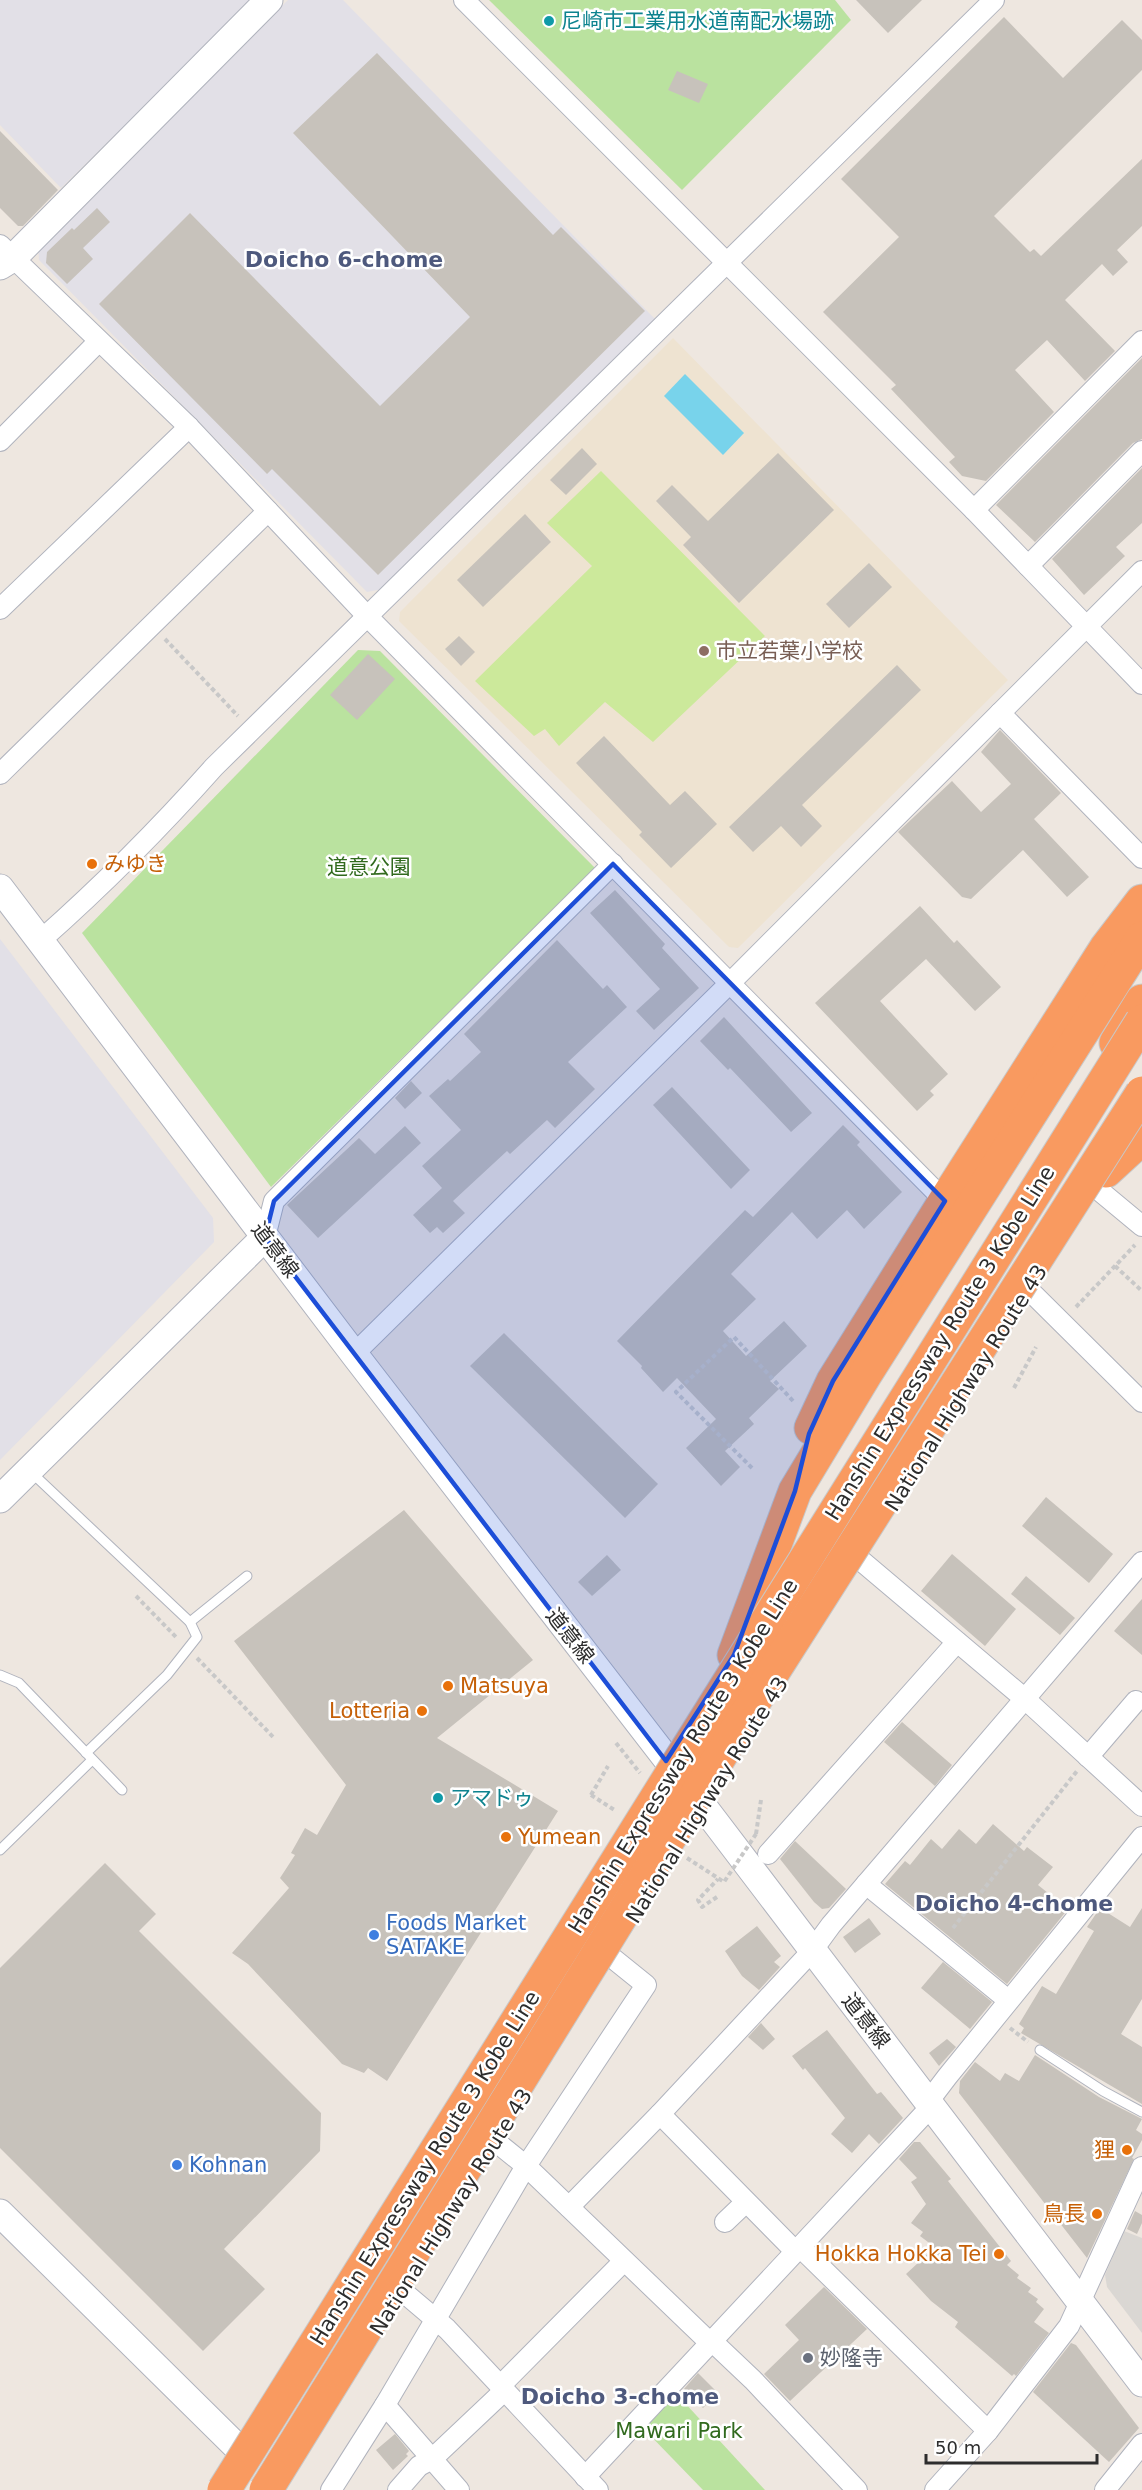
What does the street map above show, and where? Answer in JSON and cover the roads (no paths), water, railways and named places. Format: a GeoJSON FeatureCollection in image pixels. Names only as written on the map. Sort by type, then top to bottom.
{"type":"FeatureCollection","features":[{"type":"Feature","properties":{"kind":"highway"},"geometry":{"type":"LineString","coordinates":[[734,1655],[795,1491],[808,1434],[833,1381],[1106,948],[1142,901]]}},
{"type":"Feature","properties":{"kind":"highway"},"geometry":{"type":"LineString","coordinates":[[795,1491],[865,1375],[1142,938]]}},
{"type":"Feature","properties":{"kind":"highway"},"geometry":{"type":"LineString","coordinates":[[212,2490],[1142,1001]]}},
{"type":"Feature","properties":{"kind":"highway","name":"Hanshin Expressway Route 3 Kobe Line"},"geometry":{"type":"LineString","coordinates":[[224,2490],[1142,1021]]}},
{"type":"Feature","properties":{"kind":"highway","name":"Hanshin Expressway Route 3 Kobe Line"},"geometry":{"type":"LineString","coordinates":[[266,2490],[751,1706],[1142,1093]]}},
{"type":"Feature","properties":{"kind":"highway","name":"National Highway Route 43"},"geometry":{"type":"LineString","coordinates":[[279,2490],[401,2290],[858,1558],[1142,1113]]}},
{"type":"Feature","properties":{"kind":"highway"},"geometry":{"type":"LineString","coordinates":[[1100,1179],[1142,1138]]}},
{"type":"Feature","properties":{"kind":"street"},"geometry":{"type":"LineString","coordinates":[[269,0],[4,257],[99,341],[189,428],[368,617],[945,1202]]}},
{"type":"Feature","properties":{"kind":"street"},"geometry":{"type":"LineString","coordinates":[[464,0],[974,510],[1142,684]]}},
{"type":"Feature","properties":{"kind":"street"},"geometry":{"type":"LineString","coordinates":[[41,940],[93,894],[252,730],[994,0]]}},
{"type":"Feature","properties":{"kind":"street"},"geometry":{"type":"LineString","coordinates":[[0,441],[99,341]]}},
{"type":"Feature","properties":{"kind":"street"},"geometry":{"type":"LineString","coordinates":[[974,510],[1142,341]]}},
{"type":"Feature","properties":{"kind":"street"},"geometry":{"type":"LineString","coordinates":[[0,609],[189,428]]}},
{"type":"Feature","properties":{"kind":"street"},"geometry":{"type":"LineString","coordinates":[[1028,566],[1142,451]]}},
{"type":"Feature","properties":{"kind":"street"},"geometry":{"type":"LineString","coordinates":[[0,774],[268,511]]}},
{"type":"Feature","properties":{"kind":"street"},"geometry":{"type":"LineString","coordinates":[[354,1354],[730,983],[1142,571]]}},
{"type":"Feature","properties":{"kind":"street"},"geometry":{"type":"LineString","coordinates":[[1000,713],[1142,858]]}},
{"type":"Feature","properties":{"kind":"street"},"geometry":{"type":"LineString","coordinates":[[0,1499],[265,1237],[274,1201],[613,864]]}},
{"type":"Feature","properties":{"kind":"street","name":"道意線"},"geometry":{"type":"LineString","coordinates":[[0,888],[1142,2383]]}},
{"type":"Feature","properties":{"kind":"street"},"geometry":{"type":"LineString","coordinates":[[1100,1179],[1142,1227]]}},
{"type":"Feature","properties":{"kind":"street"},"geometry":{"type":"LineString","coordinates":[[1029,1289],[1142,1402]]}},
{"type":"Feature","properties":{"kind":"street"},"geometry":{"type":"LineString","coordinates":[[858,1558],[1024,1699],[1142,1806]]}},
{"type":"Feature","properties":{"kind":"street"},"geometry":{"type":"LineString","coordinates":[[569,2207],[660,2114],[812,1951],[831,1925],[1142,1562]]}},
{"type":"Feature","properties":{"kind":"street"},"geometry":{"type":"LineString","coordinates":[[768,1854],[957,1642]]}},
{"type":"Feature","properties":{"kind":"street"},"geometry":{"type":"LineString","coordinates":[[1088,1757],[1136,1701]]}},
{"type":"Feature","properties":{"kind":"street"},"geometry":{"type":"LineString","coordinates":[[401,2290],[447,2329],[591,2484],[710,2341],[925,2113],[928,2102],[1008,2000],[1142,1837]]}},
{"type":"Feature","properties":{"kind":"street"},"geometry":{"type":"LineString","coordinates":[[866,1884],[1008,2000]]}},
{"type":"Feature","properties":{"kind":"street"},"geometry":{"type":"LineString","coordinates":[[331,2490],[386,2405],[526,2166],[646,1985],[610,1956]]}},
{"type":"Feature","properties":{"kind":"street"},"geometry":{"type":"LineString","coordinates":[[660,2114],[746,2202],[988,2431]]}},
{"type":"Feature","properties":{"kind":"street"},"geometry":{"type":"LineString","coordinates":[[495,2141],[526,2166],[624,2261],[753,2380],[857,2490]]}},
{"type":"Feature","properties":{"kind":"street"},"geometry":{"type":"LineString","coordinates":[[934,2490],[988,2431],[1069,2326],[1142,2167]]}},
{"type":"Feature","properties":{"kind":"street"},"geometry":{"type":"LineString","coordinates":[[725,2222],[746,2202]]}},
{"type":"Feature","properties":{"kind":"street"},"geometry":{"type":"LineString","coordinates":[[0,2213],[238,2448]]}},
{"type":"Feature","properties":{"kind":"street"},"geometry":{"type":"LineString","coordinates":[[398,2490],[418,2466],[432,2459],[502,2389],[624,2261]]}},
{"type":"Feature","properties":{"kind":"street"},"geometry":{"type":"LineString","coordinates":[[386,2405],[459,2490]]}},
{"type":"Feature","properties":{"kind":"street"},"geometry":{"type":"LineString","coordinates":[[1105,2490],[1142,2444]]}},
{"type":"Feature","properties":{"kind":"lane"},"geometry":{"type":"LineString","coordinates":[[0,1850],[167,1675],[197,1637],[190,1622],[29,1470]]}},
{"type":"Feature","properties":{"kind":"lane"},"geometry":{"type":"LineString","coordinates":[[190,1622],[247,1576]]}},
{"type":"Feature","properties":{"kind":"lane"},"geometry":{"type":"LineString","coordinates":[[0,1675],[19,1683],[122,1790]]}},
{"type":"Feature","properties":{"kind":"lane"},"geometry":{"type":"LineString","coordinates":[[1040,2050],[1103,2091],[1142,2112]]}},
{"type":"Feature","properties":{"kind":"water"},"geometry":{"type":"Polygon","coordinates":[[[685,374],[744,433],[723,455],[664,396],[685,374]]]}},
{"type":"Feature","properties":{"kind":"place","name":"尼崎市工業用水道南配水場跡"},"geometry":{"type":"Point","coordinates":[549,21]}},
{"type":"Feature","properties":{"kind":"place","name":"市立若葉小学校"},"geometry":{"type":"Point","coordinates":[704,651]}},
{"type":"Feature","properties":{"kind":"place","name":"みゆき"},"geometry":{"type":"Point","coordinates":[92,864]}},
{"type":"Feature","properties":{"kind":"place","name":"Matsuya"},"geometry":{"type":"Point","coordinates":[448,1686]}},
{"type":"Feature","properties":{"kind":"place","name":"Lotteria"},"geometry":{"type":"Point","coordinates":[422,1711]}},
{"type":"Feature","properties":{"kind":"place","name":"アマドゥ"},"geometry":{"type":"Point","coordinates":[438,1798]}},
{"type":"Feature","properties":{"kind":"place","name":"Yumean"},"geometry":{"type":"Point","coordinates":[506,1837]}},
{"type":"Feature","properties":{"kind":"place","name":"Foods Market SATAKE"},"geometry":{"type":"Point","coordinates":[374,1935]}},
{"type":"Feature","properties":{"kind":"place","name":"狸"},"geometry":{"type":"Point","coordinates":[1127,2150]}},
{"type":"Feature","properties":{"kind":"place","name":"Kohnan"},"geometry":{"type":"Point","coordinates":[177,2165]}},
{"type":"Feature","properties":{"kind":"place","name":"鳥長"},"geometry":{"type":"Point","coordinates":[1097,2214]}},
{"type":"Feature","properties":{"kind":"place","name":"Hokka Hokka Tei"},"geometry":{"type":"Point","coordinates":[999,2254]}},
{"type":"Feature","properties":{"kind":"place","name":"妙隆寺"},"geometry":{"type":"Point","coordinates":[808,2358]}},
{"type":"Feature","properties":{"kind":"district","name":"Doicho 6-chome"},"geometry":{"type":"Point","coordinates":[344,259]}},
{"type":"Feature","properties":{"kind":"district","name":"Doicho 4-chome"},"geometry":{"type":"Point","coordinates":[1014,1903]}},
{"type":"Feature","properties":{"kind":"district","name":"Doicho 3-chome"},"geometry":{"type":"Point","coordinates":[620,2396]}},
{"type":"Feature","properties":{"kind":"park label","name":"道意公園"},"geometry":{"type":"Point","coordinates":[369,867]}},
{"type":"Feature","properties":{"kind":"park label","name":"Mawari Park"},"geometry":{"type":"Point","coordinates":[679,2431]}}]}
